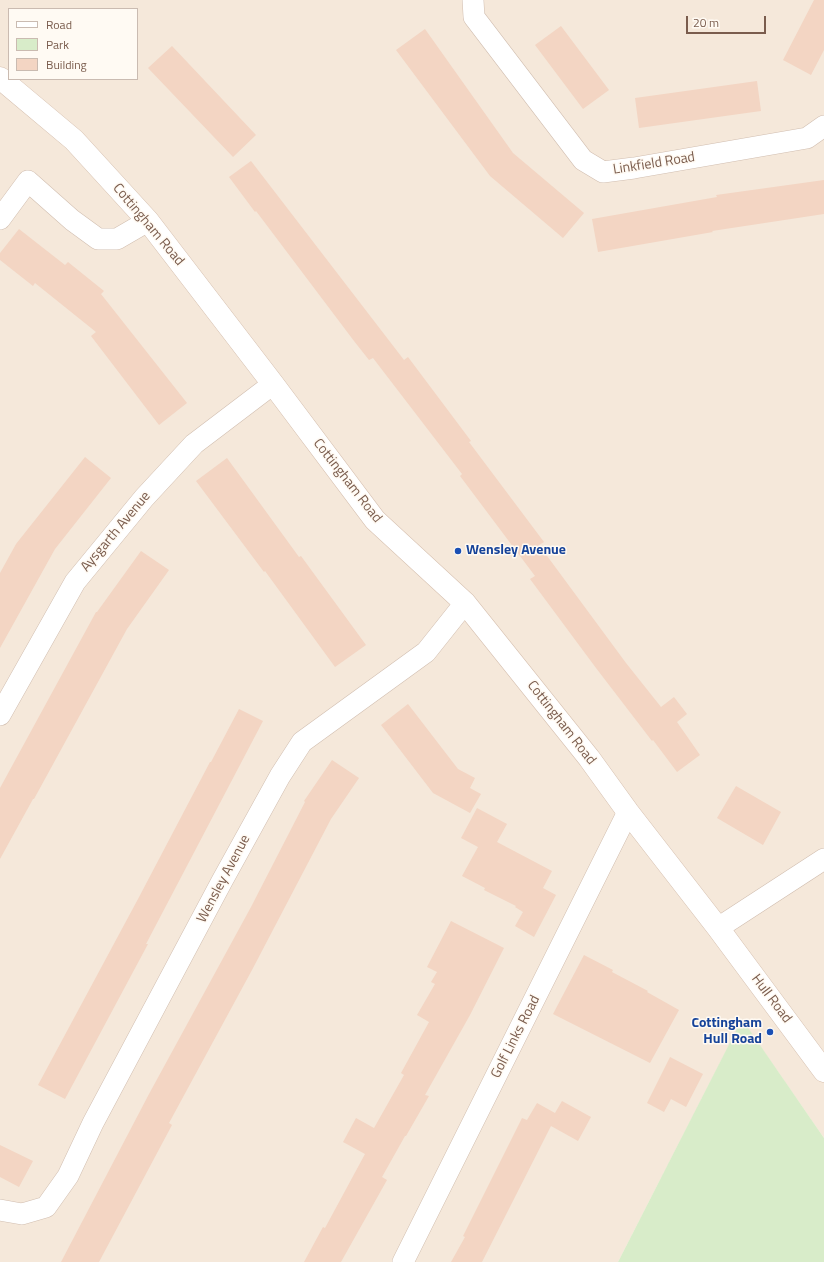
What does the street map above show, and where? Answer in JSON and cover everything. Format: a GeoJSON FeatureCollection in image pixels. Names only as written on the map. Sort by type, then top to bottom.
{"type":"FeatureCollection","features":[{"type":"Feature","properties":{"kind":"main road","name":"Cottingham Road"},"geometry":{"type":"LineString","coordinates":[[0,78],[74,140],[148,221],[375,520],[465,603],[589,758],[628,812],[718,928]]}},
{"type":"Feature","properties":{"kind":"main road","name":"Hull Road"},"geometry":{"type":"LineString","coordinates":[[718,928],[824,1071]]}},
{"type":"Feature","properties":{"kind":"street","name":"Linkfield Road"},"geometry":{"type":"LineString","coordinates":[[473,0],[474,18],[583,160],[603,172],[807,138],[824,126]]}},
{"type":"Feature","properties":{"kind":"street"},"geometry":{"type":"LineString","coordinates":[[0,219],[28,181],[72,220],[98,239],[117,239],[148,221]]}},
{"type":"Feature","properties":{"kind":"street","name":"Aysgarth Avenue"},"geometry":{"type":"LineString","coordinates":[[0,715],[75,582],[139,504],[194,444],[273,384]]}},
{"type":"Feature","properties":{"kind":"street","name":"Wensley Avenue"},"geometry":{"type":"LineString","coordinates":[[0,1210],[22,1214],[46,1207],[68,1176],[93,1123],[222,881],[280,776],[302,742],[426,652],[465,603]]}},
{"type":"Feature","properties":{"kind":"street","name":"Golf Links Road"},"geometry":{"type":"LineString","coordinates":[[403,1262],[628,812]]}},
{"type":"Feature","properties":{"kind":"street"},"geometry":{"type":"LineString","coordinates":[[718,928],[824,859]]}},
{"type":"Feature","properties":{"kind":"shaded area"},"geometry":{"type":"Polygon","coordinates":[[[0,0],[824,0],[824,1138],[742,1020],[618,1262],[0,1262],[0,0]]]}},
{"type":"Feature","properties":{"kind":"green space"},"geometry":{"type":"Polygon","coordinates":[[[742,1019],[824,1138],[824,1262],[618,1262],[742,1019]]]}},
{"type":"Feature","properties":{"kind":"building"},"geometry":{"type":"Polygon","coordinates":[[[814,0],[824,0],[824,50],[811,75],[783,60],[814,0]]]}},
{"type":"Feature","properties":{"kind":"building"},"geometry":{"type":"Polygon","coordinates":[[[561,26],[609,90],[583,109],[535,45],[561,26]]]}},
{"type":"Feature","properties":{"kind":"building"},"geometry":{"type":"Polygon","coordinates":[[[425,29],[513,153],[584,213],[563,238],[490,176],[396,50],[425,29]]]}},
{"type":"Feature","properties":{"kind":"building"},"geometry":{"type":"Polygon","coordinates":[[[172,46],[256,135],[233,157],[148,68],[172,46]]]}},
{"type":"Feature","properties":{"kind":"building"},"geometry":{"type":"Polygon","coordinates":[[[757,81],[761,111],[639,128],[635,98],[757,81]]]}},
{"type":"Feature","properties":{"kind":"building"},"geometry":{"type":"Polygon","coordinates":[[[251,161],[404,360],[408,357],[471,441],[469,442],[544,542],[539,545],[626,663],[661,707],[674,697],[687,714],[677,722],[700,755],[677,772],[596,668],[530,579],[535,576],[460,476],[462,474],[373,358],[369,360],[354,341],[229,177],[251,161]]]}},
{"type":"Feature","properties":{"kind":"building"},"geometry":{"type":"Polygon","coordinates":[[[824,180],[824,214],[712,231],[713,232],[598,252],[592,219],[717,197],[716,195],[824,180]]]}},
{"type":"Feature","properties":{"kind":"building"},"geometry":{"type":"Polygon","coordinates":[[[19,229],[65,265],[68,262],[104,291],[101,294],[187,403],[159,425],[91,336],[96,332],[35,283],[33,286],[0,260],[0,253],[19,229]]]}},
{"type":"Feature","properties":{"kind":"building"},"geometry":{"type":"Polygon","coordinates":[[[85,457],[111,478],[55,549],[0,648],[0,573],[16,544],[85,457]]]}},
{"type":"Feature","properties":{"kind":"building"},"geometry":{"type":"Polygon","coordinates":[[[227,458],[299,557],[301,556],[366,645],[335,667],[265,571],[264,572],[196,481],[227,458]]]}},
{"type":"Feature","properties":{"kind":"building"},"geometry":{"type":"Polygon","coordinates":[[[141,551],[169,570],[127,629],[0,859],[0,788],[96,612],[141,551]]]}},
{"type":"Feature","properties":{"kind":"building"},"geometry":{"type":"Polygon","coordinates":[[[408,704],[458,769],[475,778],[470,788],[481,794],[470,813],[433,793],[381,725],[408,704]]]}},
{"type":"Feature","properties":{"kind":"building"},"geometry":{"type":"Polygon","coordinates":[[[239,709],[263,721],[146,944],[148,944],[65,1099],[38,1085],[239,709]]]}},
{"type":"Feature","properties":{"kind":"building"},"geometry":{"type":"Polygon","coordinates":[[[332,760],[359,778],[331,819],[252,970],[169,1123],[172,1125],[99,1262],[61,1262],[149,1094],[251,907],[305,802],[304,801],[332,760]]]}},
{"type":"Feature","properties":{"kind":"building"},"geometry":{"type":"Polygon","coordinates":[[[736,786],[781,812],[763,845],[717,818],[736,786]]]}},
{"type":"Feature","properties":{"kind":"building"},"geometry":{"type":"Polygon","coordinates":[[[477,808],[507,824],[497,842],[552,871],[543,888],[556,895],[534,937],[515,926],[523,912],[515,907],[516,906],[484,890],[485,888],[462,876],[478,847],[461,838],[477,808]]]}},
{"type":"Feature","properties":{"kind":"building"},"geometry":{"type":"Polygon","coordinates":[[[451,921],[504,948],[470,1015],[425,1095],[429,1096],[382,1177],[387,1180],[341,1262],[304,1262],[323,1227],[325,1228],[365,1154],[343,1142],[356,1118],[374,1128],[404,1075],[401,1073],[429,1022],[417,1015],[435,984],[431,982],[437,972],[427,967],[451,921]]]}},
{"type":"Feature","properties":{"kind":"building"},"geometry":{"type":"Polygon","coordinates":[[[584,955],[613,970],[612,972],[648,991],[647,992],[679,1010],[650,1063],[553,1014],[584,955]]]}},
{"type":"Feature","properties":{"kind":"building"},"geometry":{"type":"Polygon","coordinates":[[[670,1057],[703,1074],[686,1107],[671,1099],[664,1112],[647,1103],[670,1057]]]}},
{"type":"Feature","properties":{"kind":"building"},"geometry":{"type":"Polygon","coordinates":[[[562,1101],[591,1117],[578,1141],[551,1126],[482,1262],[451,1262],[465,1237],[463,1236],[522,1118],[527,1120],[537,1103],[555,1113],[562,1101]]]}},
{"type":"Feature","properties":{"kind":"building"},"geometry":{"type":"Polygon","coordinates":[[[0,1145],[33,1161],[19,1187],[0,1177],[0,1145]]]}},
{"type":"Feature","properties":{"kind":"place","name":"Wensley Avenue"},"geometry":{"type":"Point","coordinates":[458,551]}},
{"type":"Feature","properties":{"kind":"place","name":"Cottingham Hull Road"},"geometry":{"type":"Point","coordinates":[770,1032]}}]}
